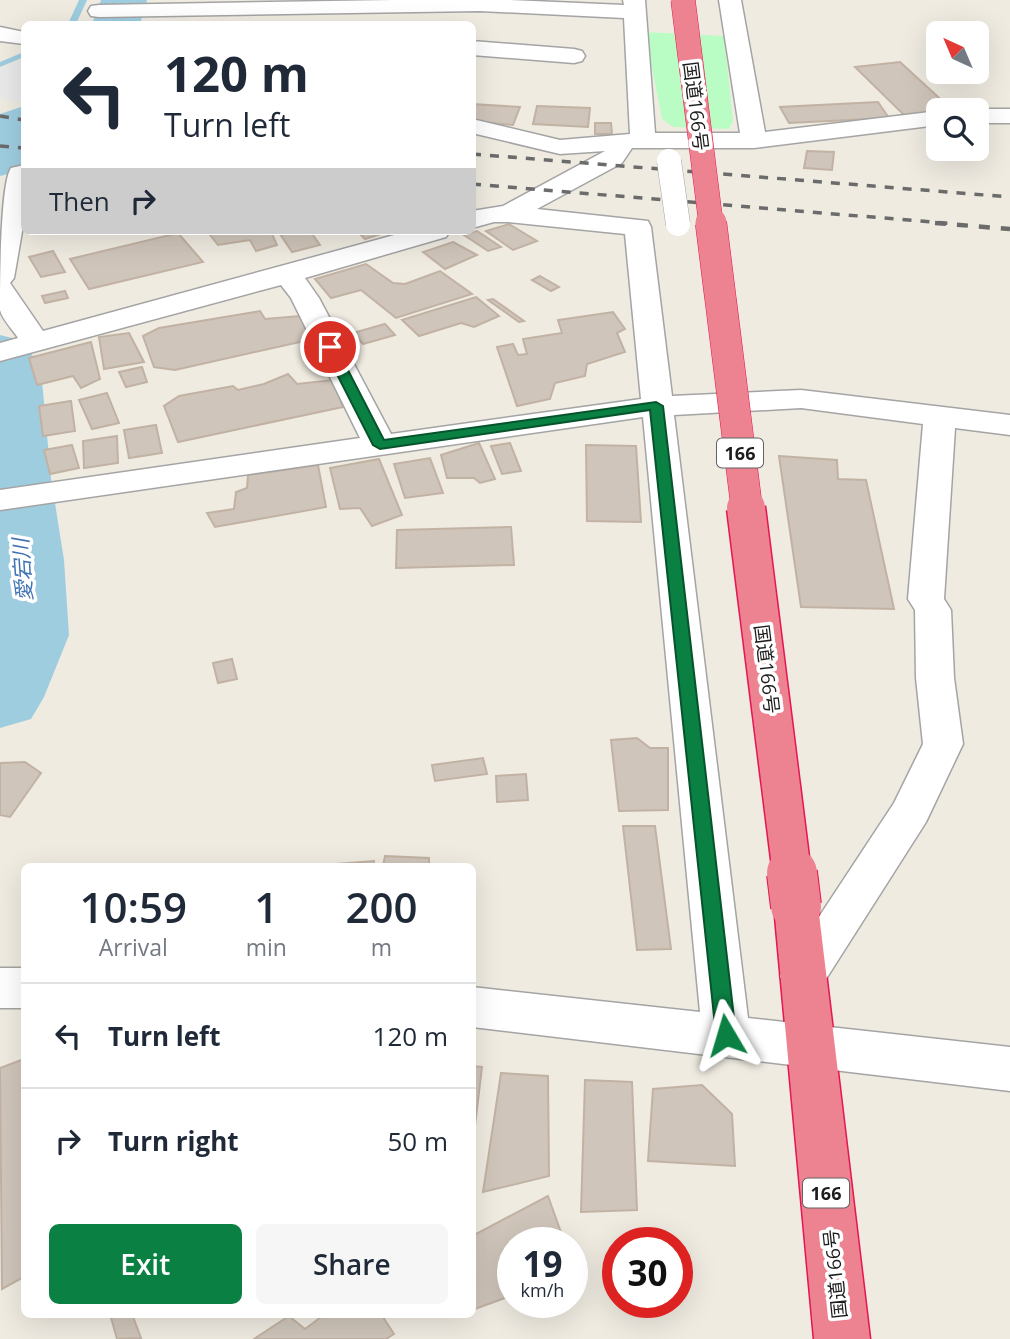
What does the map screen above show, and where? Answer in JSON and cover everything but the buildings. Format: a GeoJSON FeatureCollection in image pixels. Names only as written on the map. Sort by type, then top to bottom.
{"type":"FeatureCollection","features":[{"type":"Feature","properties":{"kind":"highway","name":"国道166号"},"geometry":{"type":"LineString","coordinates":[[683,0],[796,906],[842,1339]]}},
{"type":"Feature","properties":{"kind":"street"},"geometry":{"type":"LineString","coordinates":[[730,0],[754,141]]}},
{"type":"Feature","properties":{"kind":"street"},"geometry":{"type":"LineString","coordinates":[[99,12],[146,7],[243,4],[352,4],[477,10],[634,6],[633,141],[613,158],[508,214]]}},
{"type":"Feature","properties":{"kind":"street"},"geometry":{"type":"LineString","coordinates":[[0,34],[21,38]]}},
{"type":"Feature","properties":{"kind":"street"},"geometry":{"type":"LineString","coordinates":[[476,48],[574,56]]}},
{"type":"Feature","properties":{"kind":"street"},"geometry":{"type":"LineString","coordinates":[[989,116],[1010,116]]}},
{"type":"Feature","properties":{"kind":"street"},"geometry":{"type":"LineString","coordinates":[[476,127],[560,147],[633,141],[754,141],[926,120]]}},
{"type":"Feature","properties":{"kind":"street"},"geometry":{"type":"LineString","coordinates":[[669,161],[678,223]]}},
{"type":"Feature","properties":{"kind":"street"},"geometry":{"type":"LineString","coordinates":[[0,278],[21,173]]}},
{"type":"Feature","properties":{"kind":"street"},"geometry":{"type":"LineString","coordinates":[[476,219],[492,214],[508,214],[638,227],[726,1035]]}},
{"type":"Feature","properties":{"kind":"street"},"geometry":{"type":"LineString","coordinates":[[0,289],[18,347],[422,235]]}},
{"type":"Feature","properties":{"kind":"street"},"geometry":{"type":"LineString","coordinates":[[287,273],[305,298],[380,445]]}},
{"type":"Feature","properties":{"kind":"street"},"geometry":{"type":"LineString","coordinates":[[0,500],[656,406],[802,399],[1010,425]]}},
{"type":"Feature","properties":{"kind":"street"},"geometry":{"type":"LineString","coordinates":[[803,976],[911,811],[943,744],[935,678],[933,610],[926,599],[940,416]]}},
{"type":"Feature","properties":{"kind":"street"},"geometry":{"type":"LineString","coordinates":[[0,988],[21,988]]}},
{"type":"Feature","properties":{"kind":"street"},"geometry":{"type":"LineString","coordinates":[[476,1007],[1010,1069]]}},
{"type":"Feature","properties":{"kind":"green space"},"geometry":{"type":"Polygon","coordinates":[[[645,32],[724,36],[733,121],[729,129],[673,127],[662,119],[645,32]]]}},
{"type":"Feature","properties":{"kind":"shaded area"},"geometry":{"type":"Polygon","coordinates":[[[21,59],[21,102],[0,99],[0,69],[21,59]]]}},
{"type":"Feature","properties":{"kind":"waterway"},"geometry":{"type":"LineString","coordinates":[[73,21],[83,0]]}},
{"type":"Feature","properties":{"kind":"waterway","name":"愛宕川"},"geometry":{"type":"LineString","coordinates":[[117,21],[124,0]]}},
{"type":"Feature","properties":{"kind":"waterway"},"geometry":{"type":"LineString","coordinates":[[0,65],[21,55]]}},
{"type":"Feature","properties":{"kind":"waterway","name":"愛宕川"},"geometry":{"type":"LineString","coordinates":[[0,159],[15,129],[21,124]]}},
{"type":"Feature","properties":{"kind":"waterway","name":"愛宕川"},"geometry":{"type":"LineString","coordinates":[[0,355],[7,370],[14,478],[24,560],[27,635],[0,697]]}},
{"type":"Feature","properties":{"kind":"railway"},"geometry":{"type":"LineString","coordinates":[[0,116],[21,120]]}},
{"type":"Feature","properties":{"kind":"railway"},"geometry":{"type":"LineString","coordinates":[[0,146],[21,148]]}},
{"type":"Feature","properties":{"kind":"railway"},"geometry":{"type":"LineString","coordinates":[[476,154],[1010,197]]}},
{"type":"Feature","properties":{"kind":"railway"},"geometry":{"type":"LineString","coordinates":[[476,184],[956,224]]}},
{"type":"Feature","properties":{"kind":"railway"},"geometry":{"type":"LineString","coordinates":[[935,223],[1010,229]]}},
{"type":"Feature","properties":{"kind":"route"},"geometry":{"type":"LineString","coordinates":[[330,347],[380,445],[656,406],[726,1035]]}}]}
